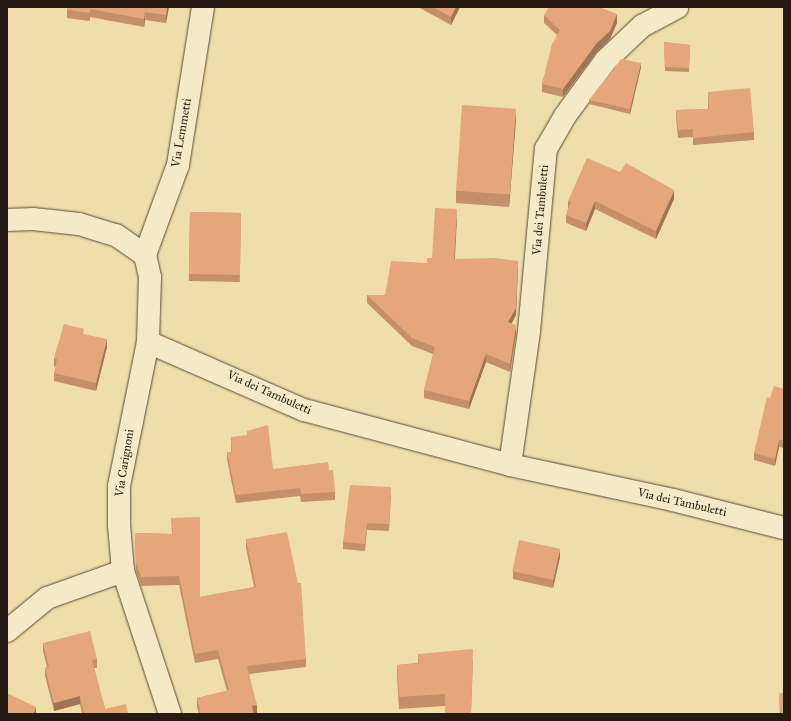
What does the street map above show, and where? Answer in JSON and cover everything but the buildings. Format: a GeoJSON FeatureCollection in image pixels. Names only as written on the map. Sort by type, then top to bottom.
{"type":"FeatureCollection","features":[{"type":"Feature","properties":{"kind":"street","name":"Via Lemmetti"},"geometry":{"type":"LineString","coordinates":[[145,255],[178,165],[203,7]]}},
{"type":"Feature","properties":{"kind":"street","name":"Via dei Tambuletti"},"geometry":{"type":"LineString","coordinates":[[510,466],[529,331],[546,149],[565,116],[606,60],[642,26],[677,7]]}},
{"type":"Feature","properties":{"kind":"street"},"geometry":{"type":"LineString","coordinates":[[7,220],[34,219],[79,224],[116,235],[145,255]]}},
{"type":"Feature","properties":{"kind":"street","name":"Via Carignoni"},"geometry":{"type":"LineString","coordinates":[[145,255],[150,277],[148,342],[119,486],[123,571],[170,714]]}},
{"type":"Feature","properties":{"kind":"street","name":"Via dei Tambuletti"},"geometry":{"type":"LineString","coordinates":[[148,342],[304,410],[510,466],[673,500],[784,528]]}},
{"type":"Feature","properties":{"kind":"street"},"geometry":{"type":"LineString","coordinates":[[7,631],[48,598],[123,571]]}}]}
